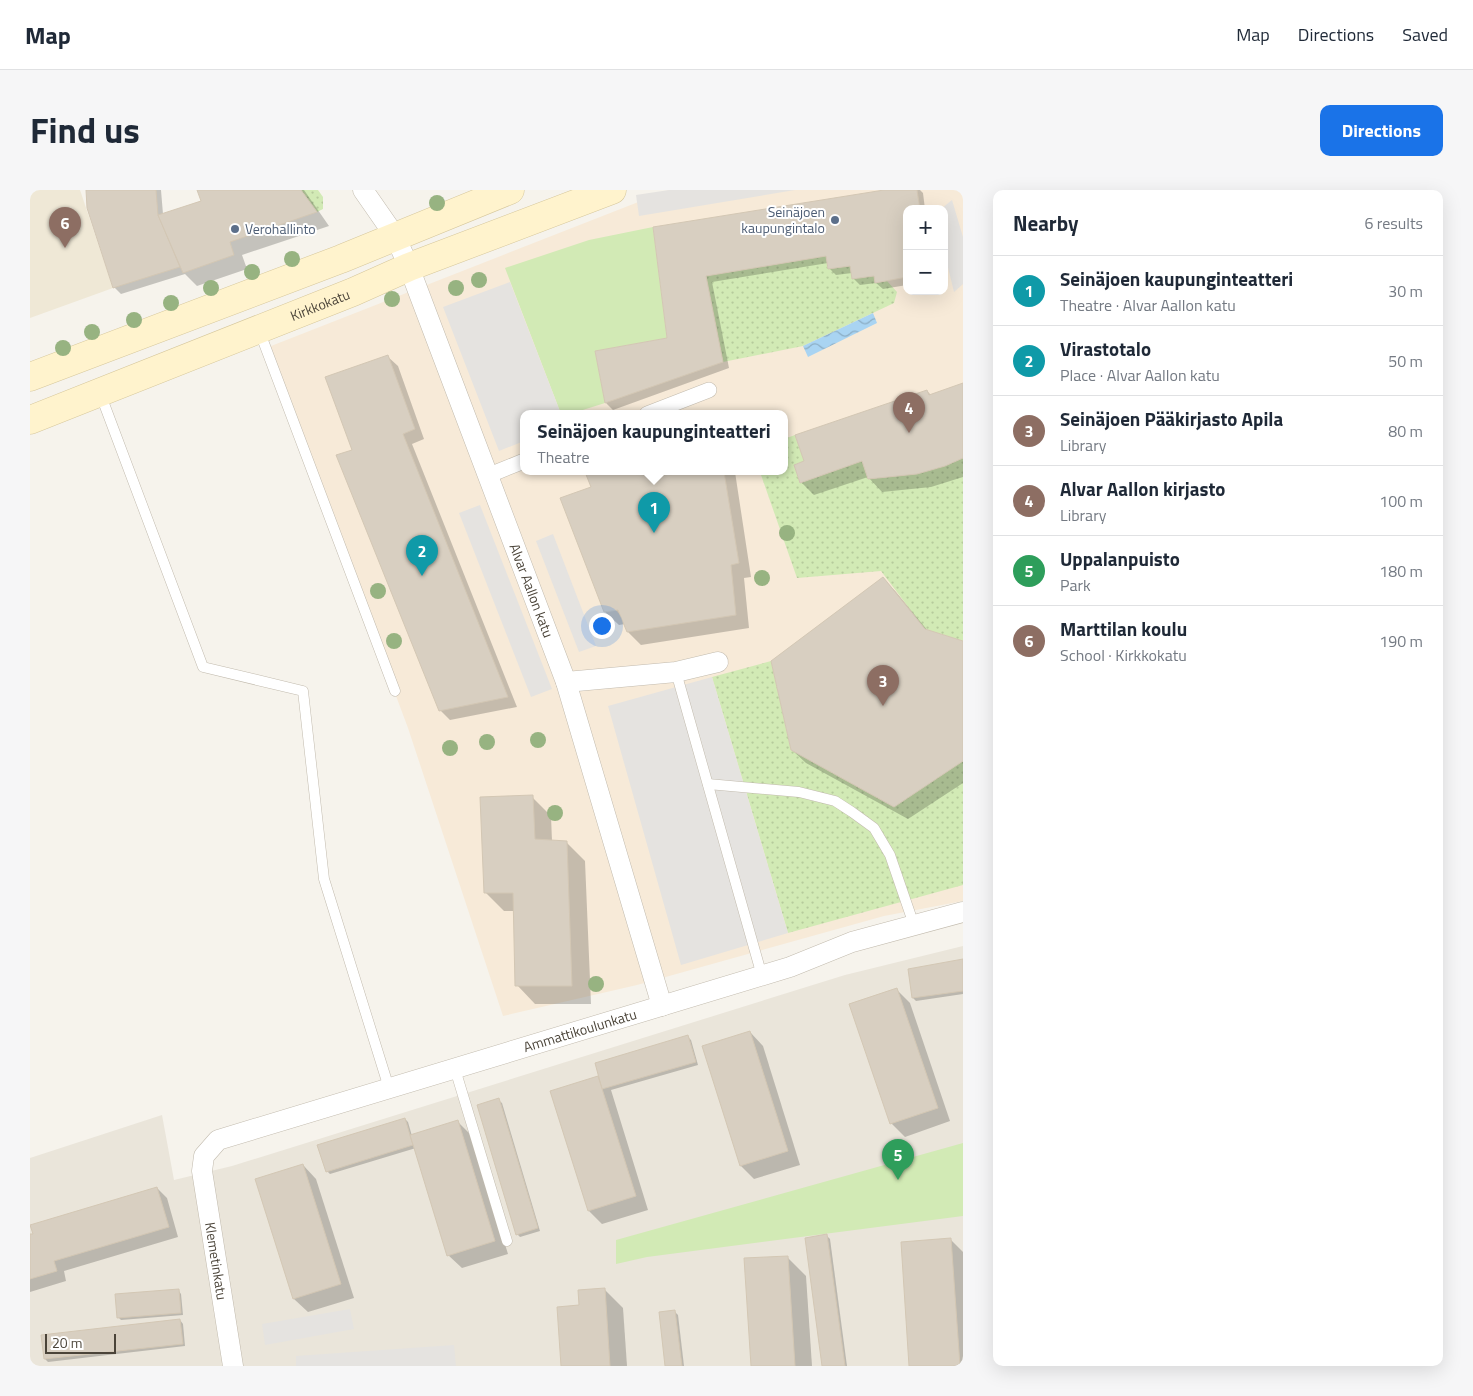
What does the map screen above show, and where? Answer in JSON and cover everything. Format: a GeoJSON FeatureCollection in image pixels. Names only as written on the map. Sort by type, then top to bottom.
{"type":"FeatureCollection","features":[{"type":"Feature","properties":{"kind":"main road"},"geometry":{"type":"LineString","coordinates":[[30,377],[341,259],[510,190]]}},
{"type":"Feature","properties":{"kind":"main road","name":"Kirkkokatu"},"geometry":{"type":"LineString","coordinates":[[30,420],[353,292],[409,267],[612,190]]}},
{"type":"Feature","properties":{"kind":"street","name":"Alvar Aallon katu"},"geometry":{"type":"LineString","coordinates":[[363,190],[395,236],[409,267],[566,682],[662,1006]]}},
{"type":"Feature","properties":{"kind":"street"},"geometry":{"type":"LineString","coordinates":[[657,410],[709,390]]}},
{"type":"Feature","properties":{"kind":"street"},"geometry":{"type":"LineString","coordinates":[[487,476],[520,463]]}},
{"type":"Feature","properties":{"kind":"street"},"geometry":{"type":"LineString","coordinates":[[566,682],[676,672],[718,662]]}},
{"type":"Feature","properties":{"kind":"street","name":"Ammattikoulunkatu"},"geometry":{"type":"LineString","coordinates":[[204,1156],[218,1140],[762,976],[852,942],[963,912]]}},
{"type":"Feature","properties":{"kind":"street","name":"Klemetinkatu"},"geometry":{"type":"LineString","coordinates":[[204,1156],[202,1171],[233,1366]]}},
{"type":"Feature","properties":{"kind":"lane"},"geometry":{"type":"LineString","coordinates":[[259,329],[395,692]]}},
{"type":"Feature","properties":{"kind":"lane"},"geometry":{"type":"LineString","coordinates":[[100,392],[202,668],[303,692],[324,879],[389,1088]]}},
{"type":"Feature","properties":{"kind":"lane"},"geometry":{"type":"LineString","coordinates":[[676,672],[762,976]]}},
{"type":"Feature","properties":{"kind":"lane"},"geometry":{"type":"LineString","coordinates":[[708,784],[799,792],[835,801],[852,812],[874,828],[890,855],[914,925]]}},
{"type":"Feature","properties":{"kind":"lane"},"geometry":{"type":"LineString","coordinates":[[455,1068],[507,1241]]}},
{"type":"Feature","properties":{"kind":"shaded area"},"geometry":{"type":"Polygon","coordinates":[[[30,190],[80,190],[113,288],[30,318],[30,190]]]}},
{"type":"Feature","properties":{"kind":"shaded area"},"geometry":{"type":"Polygon","coordinates":[[[669,190],[963,190],[963,901],[884,916],[637,985],[503,1016],[408,728],[266,348],[669,190]]]}},
{"type":"Feature","properties":{"kind":"shaded area"},"geometry":{"type":"Polygon","coordinates":[[[669,190],[795,190],[639,216],[636,195],[669,190]]]}},
{"type":"Feature","properties":{"kind":"shaded area"},"geometry":{"type":"Polygon","coordinates":[[[952,200],[963,237],[963,284],[954,292],[948,267],[948,205],[946,205],[952,200]]]}},
{"type":"Feature","properties":{"kind":"shaded area"},"geometry":{"type":"Polygon","coordinates":[[[510,282],[559,410],[520,410],[520,443],[499,451],[443,307],[510,282]]]}},
{"type":"Feature","properties":{"kind":"shaded area"},"geometry":{"type":"Polygon","coordinates":[[[480,505],[552,689],[531,697],[459,513],[480,505]]]}},
{"type":"Feature","properties":{"kind":"shaded area"},"geometry":{"type":"Polygon","coordinates":[[[553,534],[596,646],[579,652],[536,541],[553,534]]]}},
{"type":"Feature","properties":{"kind":"shaded area"},"geometry":{"type":"Polygon","coordinates":[[[712,677],[788,933],[681,965],[608,706],[712,677]]]}},
{"type":"Feature","properties":{"kind":"shaded area"},"geometry":{"type":"Polygon","coordinates":[[[963,946],[963,1366],[30,1366],[30,1158],[162,1115],[174,1180],[232,1166],[845,975],[963,946]]]}},
{"type":"Feature","properties":{"kind":"shaded area"},"geometry":{"type":"Polygon","coordinates":[[[350,1309],[354,1329],[265,1345],[262,1324],[350,1309]]]}},
{"type":"Feature","properties":{"kind":"shaded area"},"geometry":{"type":"Polygon","coordinates":[[[454,1345],[456,1366],[296,1366],[296,1356],[454,1345]]]}},
{"type":"Feature","properties":{"kind":"green space"},"geometry":{"type":"Polygon","coordinates":[[[301,190],[318,190],[323,197],[323,209],[317,212],[301,190]]]}},
{"type":"Feature","properties":{"kind":"green space"},"geometry":{"type":"Polygon","coordinates":[[[653,227],[667,338],[595,351],[605,403],[583,410],[559,410],[505,268],[589,240],[653,227]]]}},
{"type":"Feature","properties":{"kind":"green space"},"geometry":{"type":"Polygon","coordinates":[[[826,256],[828,269],[850,266],[874,276],[875,283],[887,281],[897,292],[894,303],[803,346],[723,362],[706,276],[826,256]]]}},
{"type":"Feature","properties":{"kind":"green space"},"geometry":{"type":"Polygon","coordinates":[[[795,435],[804,461],[794,465],[800,483],[862,461],[868,479],[916,473],[940,467],[963,458],[963,641],[925,629],[881,571],[797,578],[761,475],[788,475],[788,438],[795,435]]]}},
{"type":"Feature","properties":{"kind":"green space"},"geometry":{"type":"Polygon","coordinates":[[[771,661],[791,750],[894,806],[963,761],[963,885],[788,933],[712,677],[771,661]]]}},
{"type":"Feature","properties":{"kind":"green space"},"geometry":{"type":"Polygon","coordinates":[[[963,1143],[963,1216],[647,1257],[616,1264],[616,1240],[963,1143]]]}},
{"type":"Feature","properties":{"kind":"water"},"geometry":{"type":"Polygon","coordinates":[[[873,313],[877,323],[808,357],[803,346],[873,313]]]}},
{"type":"Feature","properties":{"kind":"building"},"geometry":{"type":"Polygon","coordinates":[[[86,190],[156,190],[158,215],[180,267],[113,288],[87,208],[86,190]]]}},
{"type":"Feature","properties":{"kind":"building"},"geometry":{"type":"Polygon","coordinates":[[[197,190],[301,190],[317,212],[230,242],[234,255],[183,273],[158,215],[201,201],[197,190]]]}},
{"type":"Feature","properties":{"kind":"building"},"geometry":{"type":"Polygon","coordinates":[[[884,190],[917,190],[919,205],[903,205],[903,278],[875,283],[874,276],[852,279],[850,266],[828,269],[826,256],[706,276],[723,362],[605,403],[595,351],[667,338],[653,227],[884,190]]]}},
{"type":"Feature","properties":{"kind":"building"},"geometry":{"type":"Polygon","coordinates":[[[388,355],[415,429],[403,434],[508,697],[439,711],[336,455],[352,450],[325,377],[388,355]]]}},
{"type":"Feature","properties":{"kind":"building"},"geometry":{"type":"Polygon","coordinates":[[[963,383],[963,458],[945,466],[917,474],[868,479],[862,461],[800,483],[794,465],[804,461],[795,435],[927,390],[929,395],[963,383]]]}},
{"type":"Feature","properties":{"kind":"building"},"geometry":{"type":"Polygon","coordinates":[[[586,475],[724,475],[739,563],[731,565],[736,615],[627,632],[618,610],[604,612],[560,498],[591,487],[586,475]]]}},
{"type":"Feature","properties":{"kind":"building"},"geometry":{"type":"Polygon","coordinates":[[[883,577],[925,629],[963,641],[963,761],[894,807],[791,750],[771,661],[883,577]]]}},
{"type":"Feature","properties":{"kind":"building"},"geometry":{"type":"Polygon","coordinates":[[[533,795],[535,839],[567,841],[572,986],[515,986],[513,893],[484,893],[480,797],[533,795]]]}},
{"type":"Feature","properties":{"kind":"building"},"geometry":{"type":"Polygon","coordinates":[[[963,959],[963,991],[912,998],[908,969],[963,959]]]}},
{"type":"Feature","properties":{"kind":"building"},"geometry":{"type":"Polygon","coordinates":[[[897,988],[938,1108],[890,1124],[849,1004],[897,988]]]}},
{"type":"Feature","properties":{"kind":"building"},"geometry":{"type":"Polygon","coordinates":[[[750,1031],[788,1151],[740,1166],[702,1046],[750,1031]]]}},
{"type":"Feature","properties":{"kind":"building"},"geometry":{"type":"Polygon","coordinates":[[[688,1035],[696,1062],[602,1089],[595,1063],[688,1035]]]}},
{"type":"Feature","properties":{"kind":"building"},"geometry":{"type":"Polygon","coordinates":[[[598,1076],[636,1196],[588,1211],[550,1091],[598,1076]]]}},
{"type":"Feature","properties":{"kind":"building"},"geometry":{"type":"Polygon","coordinates":[[[499,1098],[538,1228],[516,1235],[477,1105],[499,1098]]]}},
{"type":"Feature","properties":{"kind":"building"},"geometry":{"type":"Polygon","coordinates":[[[405,1118],[413,1145],[326,1172],[317,1145],[405,1118]]]}},
{"type":"Feature","properties":{"kind":"building"},"geometry":{"type":"Polygon","coordinates":[[[458,1120],[495,1241],[447,1256],[410,1135],[458,1120]]]}},
{"type":"Feature","properties":{"kind":"building"},"geometry":{"type":"Polygon","coordinates":[[[303,1164],[341,1284],[293,1299],[255,1179],[303,1164]]]}},
{"type":"Feature","properties":{"kind":"building"},"geometry":{"type":"Polygon","coordinates":[[[157,1187],[169,1227],[54,1261],[57,1271],[30,1279],[30,1234],[33,1234],[30,1225],[157,1187]]]}},
{"type":"Feature","properties":{"kind":"building"},"geometry":{"type":"Polygon","coordinates":[[[827,1234],[845,1366],[822,1366],[805,1238],[827,1234]]]}},
{"type":"Feature","properties":{"kind":"building"},"geometry":{"type":"Polygon","coordinates":[[[951,1238],[960,1366],[909,1366],[901,1242],[951,1238]]]}},
{"type":"Feature","properties":{"kind":"building"},"geometry":{"type":"Polygon","coordinates":[[[788,1256],[795,1366],[751,1366],[744,1258],[788,1256]]]}},
{"type":"Feature","properties":{"kind":"building"},"geometry":{"type":"Polygon","coordinates":[[[605,1288],[610,1366],[561,1366],[557,1307],[579,1305],[578,1290],[605,1288]]]}},
{"type":"Feature","properties":{"kind":"building"},"geometry":{"type":"Polygon","coordinates":[[[179,1289],[181,1313],[117,1318],[115,1294],[179,1289]]]}},
{"type":"Feature","properties":{"kind":"building"},"geometry":{"type":"Polygon","coordinates":[[[675,1310],[682,1366],[665,1366],[659,1312],[675,1310]]]}},
{"type":"Feature","properties":{"kind":"building"},"geometry":{"type":"Polygon","coordinates":[[[180,1319],[183,1344],[44,1359],[41,1335],[180,1319]]]}},
{"type":"Feature","properties":{"kind":"place","name":"Seinäjoen kaupungintalo"},"geometry":{"type":"Point","coordinates":[835,220]}},
{"type":"Feature","properties":{"kind":"place","name":"Verohallinto"},"geometry":{"type":"Point","coordinates":[235,229]}},
{"type":"Feature","properties":{"kind":"place","name":"Marttilan koulu"},"geometry":{"type":"Point","coordinates":[65,248]}},
{"type":"Feature","properties":{"kind":"place","name":"Alvar Aallon kirjasto"},"geometry":{"type":"Point","coordinates":[909,433]}},
{"type":"Feature","properties":{"kind":"place","name":"Seinäjoen kaupunginteatteri"},"geometry":{"type":"Point","coordinates":[654,533]}},
{"type":"Feature","properties":{"kind":"place","name":"Virastotalo"},"geometry":{"type":"Point","coordinates":[422,576]}},
{"type":"Feature","properties":{"kind":"place","name":"Seinäjoen Pääkirjasto Apila"},"geometry":{"type":"Point","coordinates":[883,706]}},
{"type":"Feature","properties":{"kind":"place","name":"Uppalanpuisto"},"geometry":{"type":"Point","coordinates":[898,1180]}}]}
